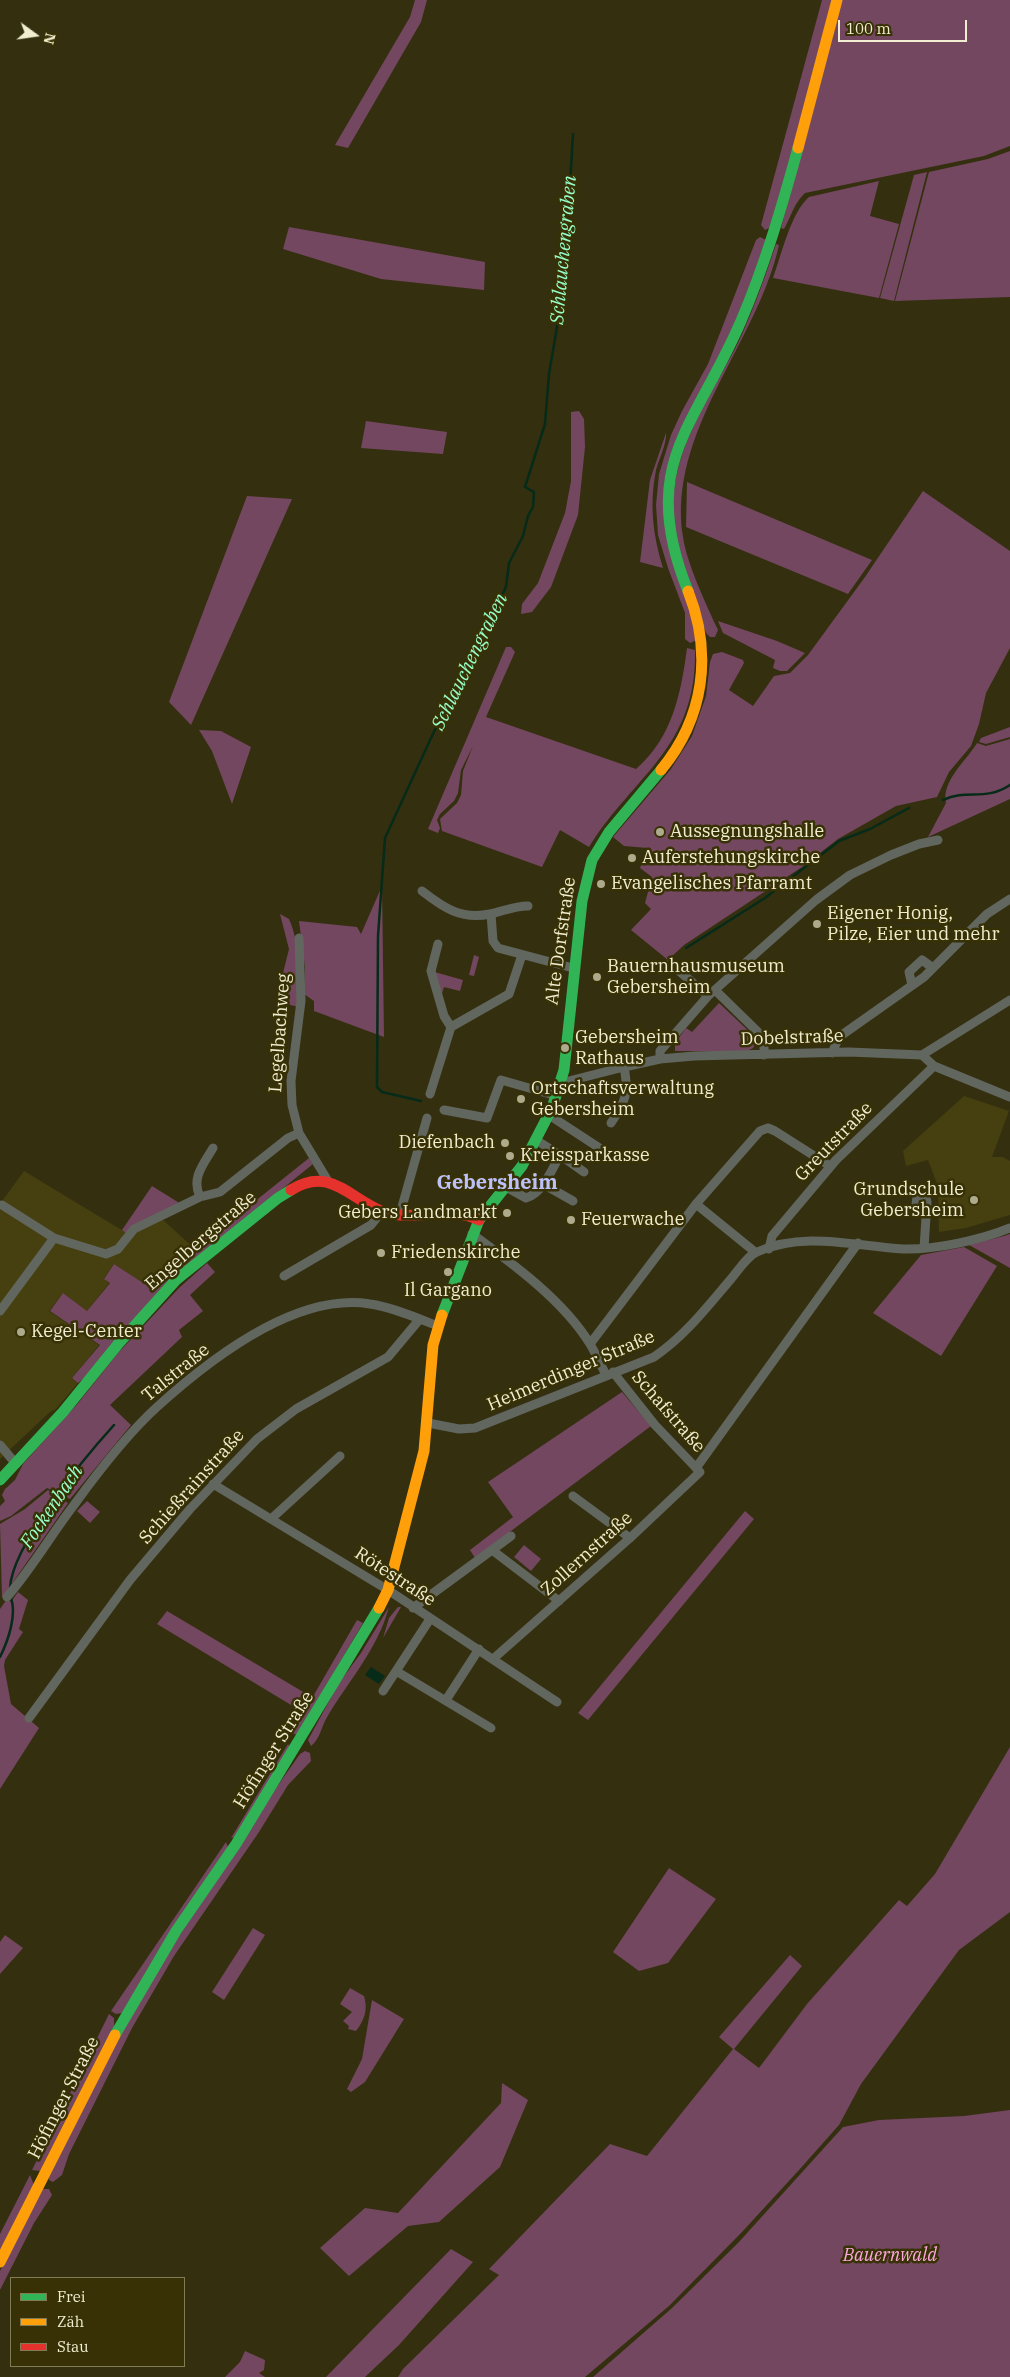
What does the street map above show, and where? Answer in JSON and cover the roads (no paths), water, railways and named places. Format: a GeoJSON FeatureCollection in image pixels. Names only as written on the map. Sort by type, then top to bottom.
{"type":"FeatureCollection","features":[{"type":"Feature","properties":{"kind":"street","name":"Alte Dorfstraße"},"geometry":{"type":"LineString","coordinates":[[479,1220],[522,1166],[557,1096],[564,1070],[573,968],[585,880],[592,861],[603,841],[673,755],[691,723],[700,695],[703,663],[698,618],[676,561],[670,533],[668,498],[673,463],[686,428],[742,322],[764,262],[837,0]]}},
{"type":"Feature","properties":{"kind":"street"},"geometry":{"type":"LineString","coordinates":[[660,1059],[660,1051],[711,993],[816,900],[850,876],[891,855],[920,844],[938,840]]}},
{"type":"Feature","properties":{"kind":"street"},"geometry":{"type":"LineString","coordinates":[[422,891],[454,913],[467,916],[491,914],[512,906],[528,906]]}},
{"type":"Feature","properties":{"kind":"street"},"geometry":{"type":"LineString","coordinates":[[832,1053],[839,1037],[912,985],[933,968],[987,914],[1010,899]]}},
{"type":"Feature","properties":{"kind":"street"},"geometry":{"type":"LineString","coordinates":[[491,914],[493,941],[496,946],[522,955],[573,968]]}},
{"type":"Feature","properties":{"kind":"street","name":"Legelbachweg"},"geometry":{"type":"LineString","coordinates":[[299,938],[301,1001],[291,1081],[292,1105],[299,1133],[328,1181]]}},
{"type":"Feature","properties":{"kind":"street"},"geometry":{"type":"LineString","coordinates":[[438,944],[431,971],[444,1016],[451,1027]]}},
{"type":"Feature","properties":{"kind":"street"},"geometry":{"type":"LineString","coordinates":[[430,1094],[451,1027],[507,996],[511,990],[522,955]]}},
{"type":"Feature","properties":{"kind":"street"},"geometry":{"type":"LineString","coordinates":[[912,985],[909,972],[922,960],[933,968]]}},
{"type":"Feature","properties":{"kind":"street"},"geometry":{"type":"LineString","coordinates":[[670,964],[711,993],[761,1035],[764,1042],[764,1055]]}},
{"type":"Feature","properties":{"kind":"street"},"geometry":{"type":"LineString","coordinates":[[1010,1000],[922,1055],[934,1066],[1010,1097]]}},
{"type":"Feature","properties":{"kind":"street","name":"Dobelstraße"},"geometry":{"type":"LineString","coordinates":[[561,1083],[660,1059],[832,1053],[922,1055]]}},
{"type":"Feature","properties":{"kind":"street","name":"Greutstraße"},"geometry":{"type":"LineString","coordinates":[[769,1249],[772,1236],[830,1166],[934,1066]]}},
{"type":"Feature","properties":{"kind":"street"},"geometry":{"type":"LineString","coordinates":[[611,1123],[623,1106],[627,1094],[624,1067]]}},
{"type":"Feature","properties":{"kind":"street"},"geometry":{"type":"LineString","coordinates":[[444,1110],[487,1118],[501,1080],[557,1096]]}},
{"type":"Feature","properties":{"kind":"street"},"geometry":{"type":"LineString","coordinates":[[549,1115],[604,1151]]}},
{"type":"Feature","properties":{"kind":"street"},"geometry":{"type":"LineString","coordinates":[[400,1214],[427,1118]]}},
{"type":"Feature","properties":{"kind":"street"},"geometry":{"type":"LineString","coordinates":[[590,1344],[696,1204],[760,1131],[768,1128],[830,1166]]}},
{"type":"Feature","properties":{"kind":"street"},"geometry":{"type":"LineString","coordinates":[[2,1205],[54,1238],[106,1254],[118,1249],[134,1229],[200,1197],[220,1192],[288,1138],[299,1133]]}},
{"type":"Feature","properties":{"kind":"street"},"geometry":{"type":"LineString","coordinates":[[536,1140],[584,1172]]}},
{"type":"Feature","properties":{"kind":"street"},"geometry":{"type":"LineString","coordinates":[[200,1197],[195,1187],[196,1179],[212,1148]]}},
{"type":"Feature","properties":{"kind":"street"},"geometry":{"type":"LineString","coordinates":[[506,1187],[526,1198],[538,1191],[560,1155]]}},
{"type":"Feature","properties":{"kind":"street","name":"Engelbergstraße"},"geometry":{"type":"LineString","coordinates":[[0,1480],[63,1412],[118,1343],[176,1280],[278,1198],[299,1185],[313,1181],[328,1181]]}},
{"type":"Feature","properties":{"kind":"street"},"geometry":{"type":"LineString","coordinates":[[328,1181],[382,1211],[400,1214],[468,1214],[479,1220]]}},
{"type":"Feature","properties":{"kind":"street"},"geometry":{"type":"LineString","coordinates":[[543,1184],[573,1201]]}},
{"type":"Feature","properties":{"kind":"street"},"geometry":{"type":"LineString","coordinates":[[696,1204],[755,1252],[794,1242],[812,1240],[904,1249],[924,1248],[962,1241],[1010,1228]]}},
{"type":"Feature","properties":{"kind":"street"},"geometry":{"type":"LineString","coordinates":[[924,1248],[926,1208]]}},
{"type":"Feature","properties":{"kind":"street"},"geometry":{"type":"LineString","coordinates":[[284,1276],[342,1240],[371,1225],[382,1211]]}},
{"type":"Feature","properties":{"kind":"street","name":"Höfinger Straße"},"geometry":{"type":"LineString","coordinates":[[0,2262],[127,2012],[176,1932],[236,1844],[299,1743],[373,1621],[388,1590],[424,1451],[428,1423],[433,1345],[438,1326],[479,1220]]}},
{"type":"Feature","properties":{"kind":"street","name":"Schafstraße"},"geometry":{"type":"LineString","coordinates":[[472,1234],[504,1257],[573,1321],[610,1374],[698,1470]]}},
{"type":"Feature","properties":{"kind":"street"},"geometry":{"type":"LineString","coordinates":[[0,1310],[54,1238]]}},
{"type":"Feature","properties":{"kind":"street","name":"Zollernstraße"},"geometry":{"type":"LineString","coordinates":[[493,1659],[630,1538],[698,1470],[858,1243]]}},
{"type":"Feature","properties":{"kind":"street","name":"Heimerdinger Straße"},"geometry":{"type":"LineString","coordinates":[[428,1423],[459,1429],[475,1428],[654,1357],[671,1345],[755,1252]]}},
{"type":"Feature","properties":{"kind":"street","name":"Talstraße"},"geometry":{"type":"LineString","coordinates":[[7,1597],[74,1504],[156,1408],[218,1358],[262,1329],[295,1314],[324,1306],[370,1304],[438,1326]]}},
{"type":"Feature","properties":{"kind":"street","name":"Schießrainstraße"},"geometry":{"type":"LineString","coordinates":[[29,1718],[130,1580],[213,1484],[257,1438],[296,1409],[388,1358],[419,1320]]}},
{"type":"Feature","properties":{"kind":"street"},"geometry":{"type":"LineString","coordinates":[[0,1445],[16,1464]]}},
{"type":"Feature","properties":{"kind":"street"},"geometry":{"type":"LineString","coordinates":[[271,1519],[340,1456]]}},
{"type":"Feature","properties":{"kind":"street","name":"Rötestraße"},"geometry":{"type":"LineString","coordinates":[[213,1484],[388,1590],[557,1702]]}},
{"type":"Feature","properties":{"kind":"street"},"geometry":{"type":"LineString","coordinates":[[573,1496],[630,1538]]}},
{"type":"Feature","properties":{"kind":"street"},"geometry":{"type":"LineString","coordinates":[[413,1608],[511,1536]]}},
{"type":"Feature","properties":{"kind":"street"},"geometry":{"type":"LineString","coordinates":[[492,1550],[559,1600]]}},
{"type":"Feature","properties":{"kind":"street"},"geometry":{"type":"LineString","coordinates":[[383,1691],[430,1618]]}},
{"type":"Feature","properties":{"kind":"street"},"geometry":{"type":"LineString","coordinates":[[446,1700],[479,1649]]}},
{"type":"Feature","properties":{"kind":"street"},"geometry":{"type":"LineString","coordinates":[[396,1671],[491,1728]]}},
{"type":"Feature","properties":{"kind":"waterway","name":"Schlauchengraben"},"geometry":{"type":"LineString","coordinates":[[421,1101],[382,1092],[377,1087],[378,936],[385,838],[431,738],[506,587],[509,563],[523,536],[528,516],[533,507],[534,492],[525,487],[545,424],[549,374],[564,286],[573,134]]}},
{"type":"Feature","properties":{"kind":"waterway","name":"Fockenbach"},"geometry":{"type":"LineString","coordinates":[[943,800],[960,795],[992,793],[1010,785]]}},
{"type":"Feature","properties":{"kind":"waterway","name":"Fockenbach"},"geometry":{"type":"LineString","coordinates":[[686,948],[765,898],[839,841],[870,829],[909,808]]}},
{"type":"Feature","properties":{"kind":"waterway","name":"Fockenbach"},"geometry":{"type":"LineString","coordinates":[[10,1588],[14,1570],[36,1526],[69,1479],[114,1425]]}},
{"type":"Feature","properties":{"kind":"waterway","name":"Fockenbach"},"geometry":{"type":"LineString","coordinates":[[0,1657],[9,1635],[12,1619],[13,1610],[10,1596]]}},
{"type":"Feature","properties":{"kind":"place","name":"Aussegnungshalle"},"geometry":{"type":"Point","coordinates":[660,832]}},
{"type":"Feature","properties":{"kind":"place","name":"Auferstehungskirche"},"geometry":{"type":"Point","coordinates":[632,858]}},
{"type":"Feature","properties":{"kind":"place","name":"Evangelisches Pfarramt"},"geometry":{"type":"Point","coordinates":[601,884]}},
{"type":"Feature","properties":{"kind":"place","name":"Eigener Honig, Pilze, Eier und mehr"},"geometry":{"type":"Point","coordinates":[817,924]}},
{"type":"Feature","properties":{"kind":"place","name":"Bauernhausmuseum Gebersheim"},"geometry":{"type":"Point","coordinates":[597,977]}},
{"type":"Feature","properties":{"kind":"place","name":"Gebersheim Rathaus"},"geometry":{"type":"Point","coordinates":[565,1048]}},
{"type":"Feature","properties":{"kind":"place","name":"Ortschaftsverwaltung Gebersheim"},"geometry":{"type":"Point","coordinates":[521,1099]}},
{"type":"Feature","properties":{"kind":"place","name":"Diefenbach"},"geometry":{"type":"Point","coordinates":[505,1143]}},
{"type":"Feature","properties":{"kind":"place","name":"Kreissparkasse"},"geometry":{"type":"Point","coordinates":[510,1156]}},
{"type":"Feature","properties":{"kind":"place","name":"Grundschule Gebersheim"},"geometry":{"type":"Point","coordinates":[974,1200]}},
{"type":"Feature","properties":{"kind":"place","name":"Gebers Landmarkt"},"geometry":{"type":"Point","coordinates":[507,1213]}},
{"type":"Feature","properties":{"kind":"place","name":"Feuerwache"},"geometry":{"type":"Point","coordinates":[571,1220]}},
{"type":"Feature","properties":{"kind":"place","name":"Friedenskirche"},"geometry":{"type":"Point","coordinates":[381,1253]}},
{"type":"Feature","properties":{"kind":"place","name":"Il Gargano"},"geometry":{"type":"Point","coordinates":[448,1272]}},
{"type":"Feature","properties":{"kind":"place","name":"Kegel-Center"},"geometry":{"type":"Point","coordinates":[21,1332]}},
{"type":"Feature","properties":{"kind":"district","name":"Gebersheim"},"geometry":{"type":"Point","coordinates":[497,1183]}},
{"type":"Feature","properties":{"kind":"park label","name":"Bauernwald"},"geometry":{"type":"Point","coordinates":[890,2256]}}]}
